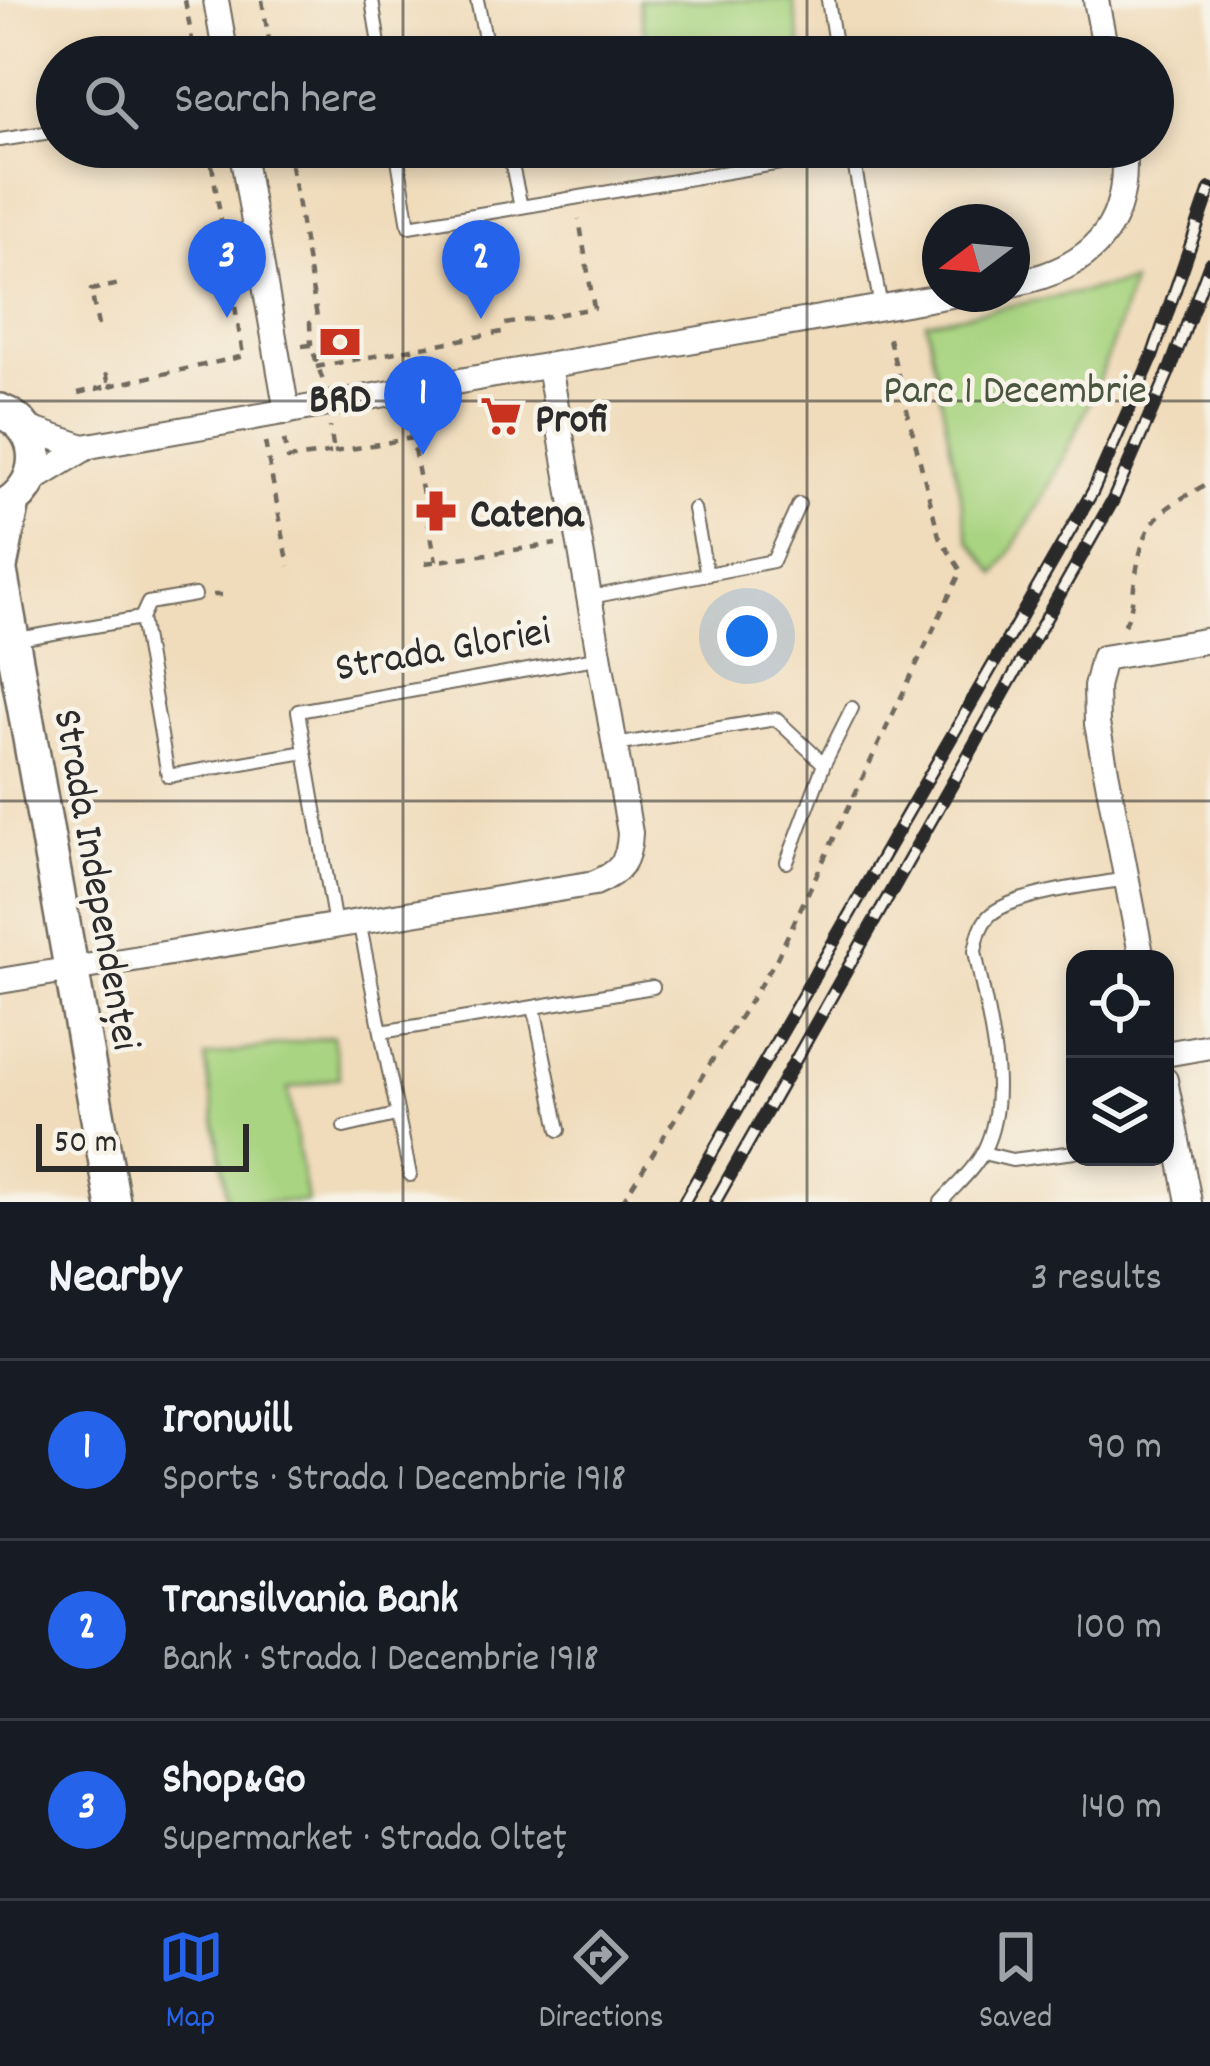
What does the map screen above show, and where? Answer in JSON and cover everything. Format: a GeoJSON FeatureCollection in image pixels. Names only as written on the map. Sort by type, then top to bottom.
{"type":"FeatureCollection","features":[{"type":"Feature","properties":{"kind":"main road","name":"Strada Independenței"},"geometry":{"type":"LineString","coordinates":[[8,414],[35,454],[14,497],[0,569],[113,1202]]}},
{"type":"Feature","properties":{"kind":"street"},"geometry":{"type":"LineString","coordinates":[[216,0],[222,36]]}},
{"type":"Feature","properties":{"kind":"street"},"geometry":{"type":"LineString","coordinates":[[1096,0],[1103,36]]}},
{"type":"Feature","properties":{"kind":"street"},"geometry":{"type":"LineString","coordinates":[[245,168],[286,412]]}},
{"type":"Feature","properties":{"kind":"street"},"geometry":{"type":"LineString","coordinates":[[1030,279],[1065,268],[1104,236],[1118,217],[1125,168]]}},
{"type":"Feature","properties":{"kind":"street"},"geometry":{"type":"LineString","coordinates":[[14,497],[84,447],[922,300]]}},
{"type":"Feature","properties":{"kind":"street","name":"Strada Gloriei"},"geometry":{"type":"LineString","coordinates":[[0,981],[595,883],[622,868],[630,833],[549,366]]}},
{"type":"Feature","properties":{"kind":"street"},"geometry":{"type":"LineString","coordinates":[[8,414],[84,447]]}},
{"type":"Feature","properties":{"kind":"street"},"geometry":{"type":"LineString","coordinates":[[1140,950],[1097,724],[1096,687],[1103,658],[1210,640]]}},
{"type":"Feature","properties":{"kind":"street"},"geometry":{"type":"LineString","coordinates":[[1174,1052],[1210,1046]]}},
{"type":"Feature","properties":{"kind":"street"},"geometry":{"type":"LineString","coordinates":[[1174,1149],[1189,1202]]}},
{"type":"Feature","properties":{"kind":"lane"},"geometry":{"type":"LineString","coordinates":[[372,0],[378,36]]}},
{"type":"Feature","properties":{"kind":"lane"},"geometry":{"type":"LineString","coordinates":[[477,0],[485,36]]}},
{"type":"Feature","properties":{"kind":"lane"},"geometry":{"type":"LineString","coordinates":[[828,0],[834,36]]}},
{"type":"Feature","properties":{"kind":"lane"},"geometry":{"type":"LineString","coordinates":[[0,140],[36,134]]}},
{"type":"Feature","properties":{"kind":"lane"},"geometry":{"type":"LineString","coordinates":[[399,168],[409,226],[744,168]]}},
{"type":"Feature","properties":{"kind":"lane"},"geometry":{"type":"LineString","coordinates":[[512,168],[520,207]]}},
{"type":"Feature","properties":{"kind":"lane"},"geometry":{"type":"LineString","coordinates":[[855,168],[881,308]]}},
{"type":"Feature","properties":{"kind":"lane"},"geometry":{"type":"LineString","coordinates":[[591,597],[773,561],[799,504]]}},
{"type":"Feature","properties":{"kind":"lane"},"geometry":{"type":"LineString","coordinates":[[694,509],[706,574]]}},
{"type":"Feature","properties":{"kind":"lane"},"geometry":{"type":"LineString","coordinates":[[195,595],[148,603],[141,618],[168,776],[305,752]]}},
{"type":"Feature","properties":{"kind":"lane"},"geometry":{"type":"LineString","coordinates":[[11,639],[141,618]]}},
{"type":"Feature","properties":{"kind":"lane","name":"Strada Gloriei"},"geometry":{"type":"LineString","coordinates":[[347,924],[298,711],[601,657]]}},
{"type":"Feature","properties":{"kind":"lane"},"geometry":{"type":"LineString","coordinates":[[787,862],[824,764],[852,708]]}},
{"type":"Feature","properties":{"kind":"lane"},"geometry":{"type":"LineString","coordinates":[[615,745],[776,719],[824,764]]}},
{"type":"Feature","properties":{"kind":"lane"},"geometry":{"type":"LineString","coordinates":[[941,1202],[983,1153],[995,1116],[995,1070],[975,951],[987,918],[1005,904],[1127,879]]}},
{"type":"Feature","properties":{"kind":"lane"},"geometry":{"type":"LineString","coordinates":[[347,924],[381,1032],[410,1175]]}},
{"type":"Feature","properties":{"kind":"lane"},"geometry":{"type":"LineString","coordinates":[[381,1032],[653,987]]}},
{"type":"Feature","properties":{"kind":"lane"},"geometry":{"type":"LineString","coordinates":[[534,1007],[559,1130]]}},
{"type":"Feature","properties":{"kind":"lane"},"geometry":{"type":"LineString","coordinates":[[344,1127],[396,1115]]}},
{"type":"Feature","properties":{"kind":"lane"},"geometry":{"type":"LineString","coordinates":[[983,1153],[1012,1160],[1066,1153]]}},
{"type":"Feature","properties":{"kind":"path"},"geometry":{"type":"LineString","coordinates":[[185,0],[191,36]]}},
{"type":"Feature","properties":{"kind":"path"},"geometry":{"type":"LineString","coordinates":[[262,0],[268,36]]}},
{"type":"Feature","properties":{"kind":"path"},"geometry":{"type":"LineString","coordinates":[[212,168],[243,355]]}},
{"type":"Feature","properties":{"kind":"path"},"geometry":{"type":"LineString","coordinates":[[291,168],[317,317],[310,323],[311,344]]}},
{"type":"Feature","properties":{"kind":"path"},"geometry":{"type":"LineString","coordinates":[[316,367],[502,332],[505,324],[594,308],[575,198]]}},
{"type":"Feature","properties":{"kind":"path"},"geometry":{"type":"LineString","coordinates":[[98,326],[92,290],[120,284]]}},
{"type":"Feature","properties":{"kind":"path"},"geometry":{"type":"LineString","coordinates":[[622,1202],[776,960],[961,571],[939,536],[881,308]]}},
{"type":"Feature","properties":{"kind":"path"},"geometry":{"type":"LineString","coordinates":[[78,393],[109,386],[106,371]]}},
{"type":"Feature","properties":{"kind":"path"},"geometry":{"type":"LineString","coordinates":[[402,392],[436,561]]}},
{"type":"Feature","properties":{"kind":"path"},"geometry":{"type":"LineString","coordinates":[[260,416],[289,566]]}},
{"type":"Feature","properties":{"kind":"path"},"geometry":{"type":"LineString","coordinates":[[334,452],[412,438]]}},
{"type":"Feature","properties":{"kind":"path"},"geometry":{"type":"LineString","coordinates":[[1103,658],[1132,614],[1148,526],[1159,512],[1210,482]]}},
{"type":"Feature","properties":{"kind":"path"},"geometry":{"type":"LineString","coordinates":[[425,563],[580,540]]}},
{"type":"Feature","properties":{"kind":"green space"},"geometry":{"type":"Polygon","coordinates":[[[639,0],[793,0],[799,36],[645,36],[639,0]]]}},
{"type":"Feature","properties":{"kind":"green space","name":"Parc 1 Decembrie"},"geometry":{"type":"Polygon","coordinates":[[[1132,282],[1076,433],[996,574],[969,540],[926,322],[978,312],[1030,312],[1030,302],[1132,282]]]}},
{"type":"Feature","properties":{"kind":"green space"},"geometry":{"type":"Polygon","coordinates":[[[333,1036],[340,1077],[288,1089],[307,1202],[228,1202],[205,1057],[333,1036]]]}},
{"type":"Feature","properties":{"kind":"railway"},"geometry":{"type":"LineString","coordinates":[[684,1202],[1093,491],[1152,357],[1210,189]]}},
{"type":"Feature","properties":{"kind":"railway"},"geometry":{"type":"LineString","coordinates":[[715,1202],[1113,500],[1210,263]]}},
{"type":"Feature","properties":{"kind":"place","name":"Shop&Go"},"geometry":{"type":"Point","coordinates":[227,318]}},
{"type":"Feature","properties":{"kind":"place","name":"Transilvania Bank"},"geometry":{"type":"Point","coordinates":[481,319]}},
{"type":"Feature","properties":{"kind":"place","name":"BRD"},"geometry":{"type":"Point","coordinates":[340,342]}},
{"type":"Feature","properties":{"kind":"place","name":"Profi"},"geometry":{"type":"Point","coordinates":[501,416]}},
{"type":"Feature","properties":{"kind":"place","name":"Ironwill"},"geometry":{"type":"Point","coordinates":[423,455]}},
{"type":"Feature","properties":{"kind":"place","name":"Catena"},"geometry":{"type":"Point","coordinates":[436,511]}}]}
